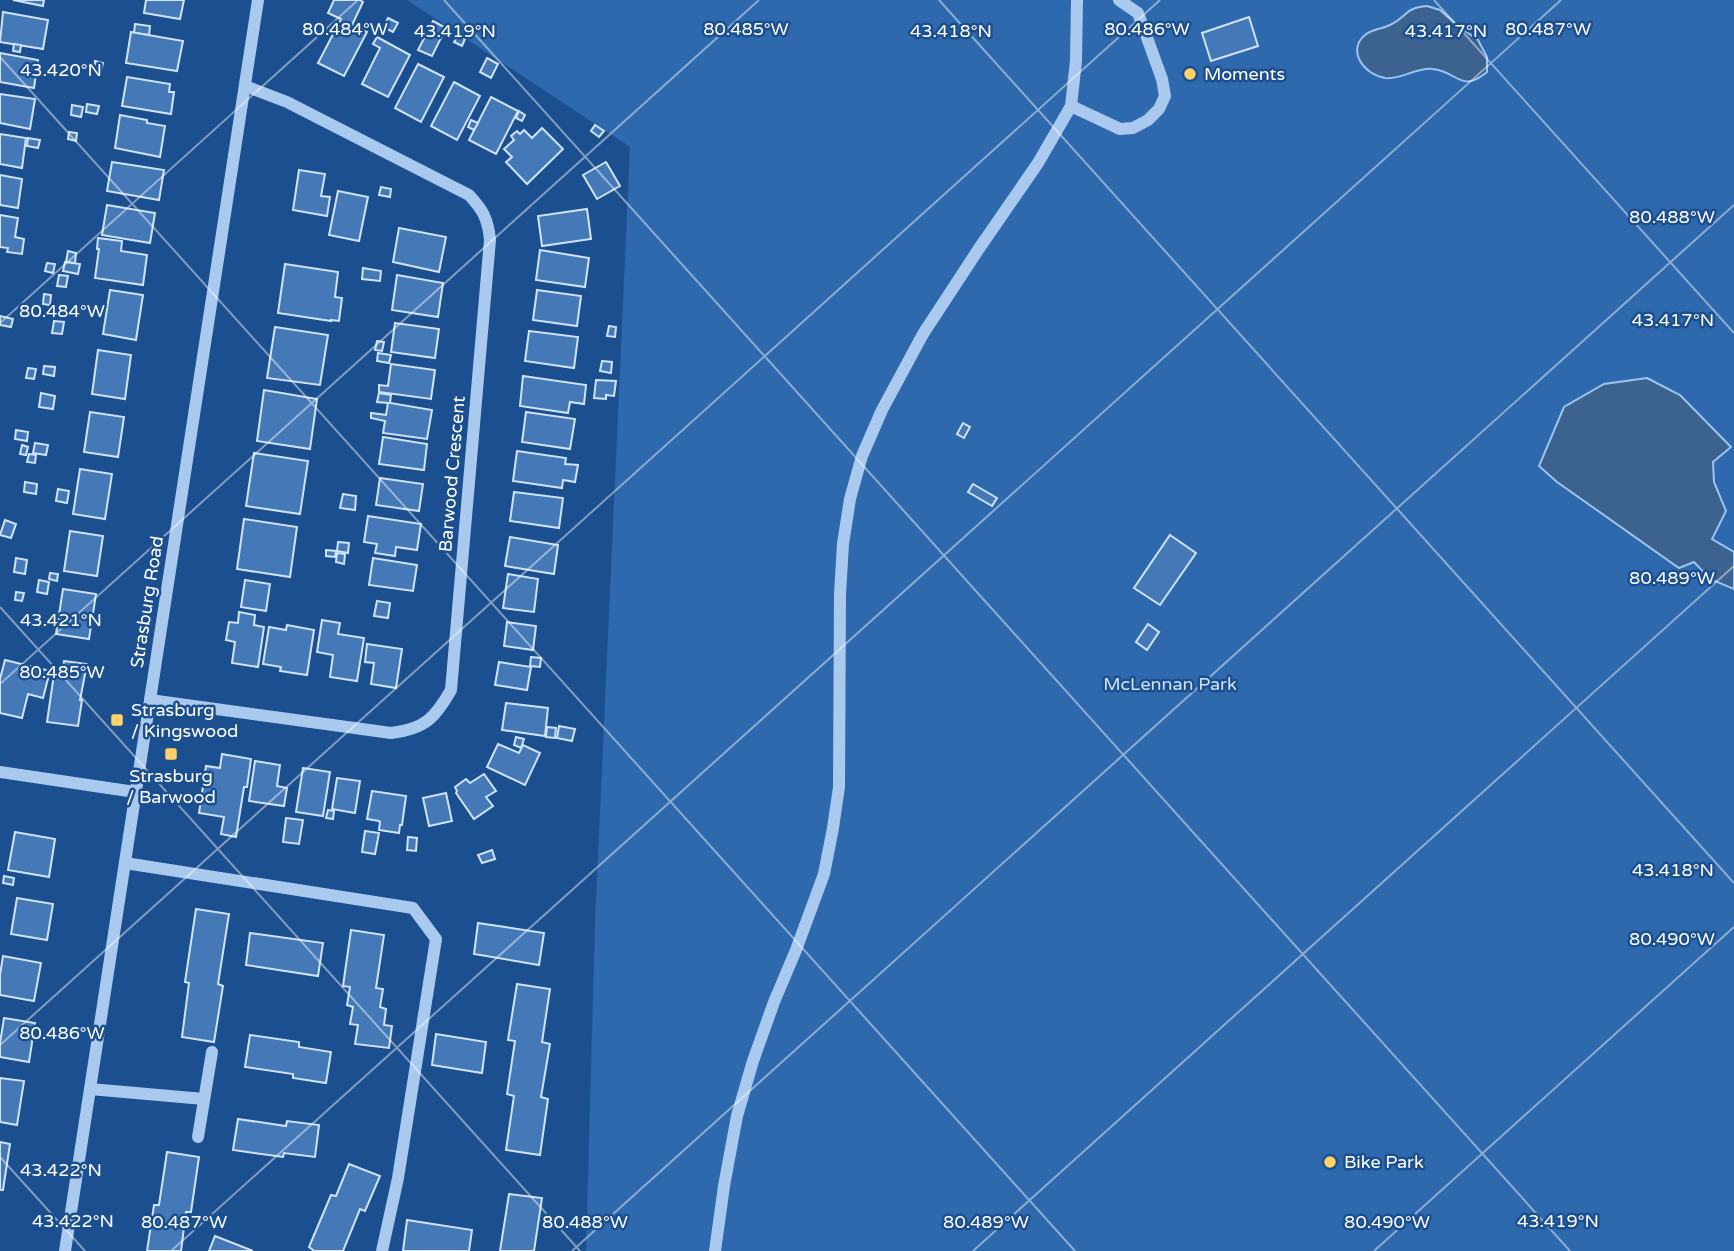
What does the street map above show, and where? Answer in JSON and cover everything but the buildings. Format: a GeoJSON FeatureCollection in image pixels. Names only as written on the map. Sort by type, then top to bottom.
{"type":"FeatureCollection","features":[{"type":"Feature","properties":{"kind":"street","name":"Strasburg Road"},"geometry":{"type":"LineString","coordinates":[[65,1251],[258,0]]}},
{"type":"Feature","properties":{"kind":"street"},"geometry":{"type":"LineString","coordinates":[[715,1251],[737,1116],[774,1002],[824,874],[833,828],[839,787],[840,594],[843,544],[850,499],[862,456],[882,410],[928,326],[1038,163],[1071,106],[1076,61],[1077,0]]}},
{"type":"Feature","properties":{"kind":"street"},"geometry":{"type":"LineString","coordinates":[[1071,106],[1120,129],[1133,128],[1148,120],[1162,103],[1165,96],[1162,79],[1138,13],[1119,0]]}},
{"type":"Feature","properties":{"kind":"street","name":"Barwood Crescent"},"geometry":{"type":"LineString","coordinates":[[150,700],[391,733],[406,731],[426,723],[440,710],[451,690],[490,240],[489,226],[483,210],[469,195],[287,102],[245,86]]}},
{"type":"Feature","properties":{"kind":"street"},"geometry":{"type":"LineString","coordinates":[[0,772],[135,792]]}},
{"type":"Feature","properties":{"kind":"street"},"geometry":{"type":"LineString","coordinates":[[125,863],[413,908],[436,939],[398,1178],[382,1251]]}},
{"type":"Feature","properties":{"kind":"street"},"geometry":{"type":"LineString","coordinates":[[198,1137],[212,1052]]}},
{"type":"Feature","properties":{"kind":"street"},"geometry":{"type":"LineString","coordinates":[[90,1089],[204,1099]]}},
{"type":"Feature","properties":{"kind":"green space","name":"McLennan Park"},"geometry":{"type":"Polygon","coordinates":[[[407,0],[1734,0],[1734,1251],[586,1251],[595,923],[630,147],[407,0]]]}},
{"type":"Feature","properties":{"kind":"shaded area"},"geometry":{"type":"Polygon","coordinates":[[[1427,6],[1440,10],[1478,40],[1487,57],[1487,72],[1471,81],[1459,80],[1433,69],[1385,78],[1365,67],[1360,61],[1357,48],[1365,35],[1396,22],[1409,11],[1427,6]]]}},
{"type":"Feature","properties":{"kind":"shaded area"},"geometry":{"type":"Polygon","coordinates":[[[1647,378],[1680,395],[1731,447],[1713,462],[1714,482],[1726,511],[1712,539],[1734,552],[1734,589],[1710,579],[1694,562],[1679,568],[1557,482],[1539,466],[1564,407],[1604,384],[1647,378]]]}},
{"type":"Feature","properties":{"kind":"place","name":"Moments"},"geometry":{"type":"Point","coordinates":[1190,74]}},
{"type":"Feature","properties":{"kind":"place","name":"Strasburg / Kingswood"},"geometry":{"type":"Point","coordinates":[117,720]}},
{"type":"Feature","properties":{"kind":"place","name":"Strasburg / Barwood"},"geometry":{"type":"Point","coordinates":[171,754]}},
{"type":"Feature","properties":{"kind":"place","name":"Bike Park"},"geometry":{"type":"Point","coordinates":[1330,1162]}}]}
